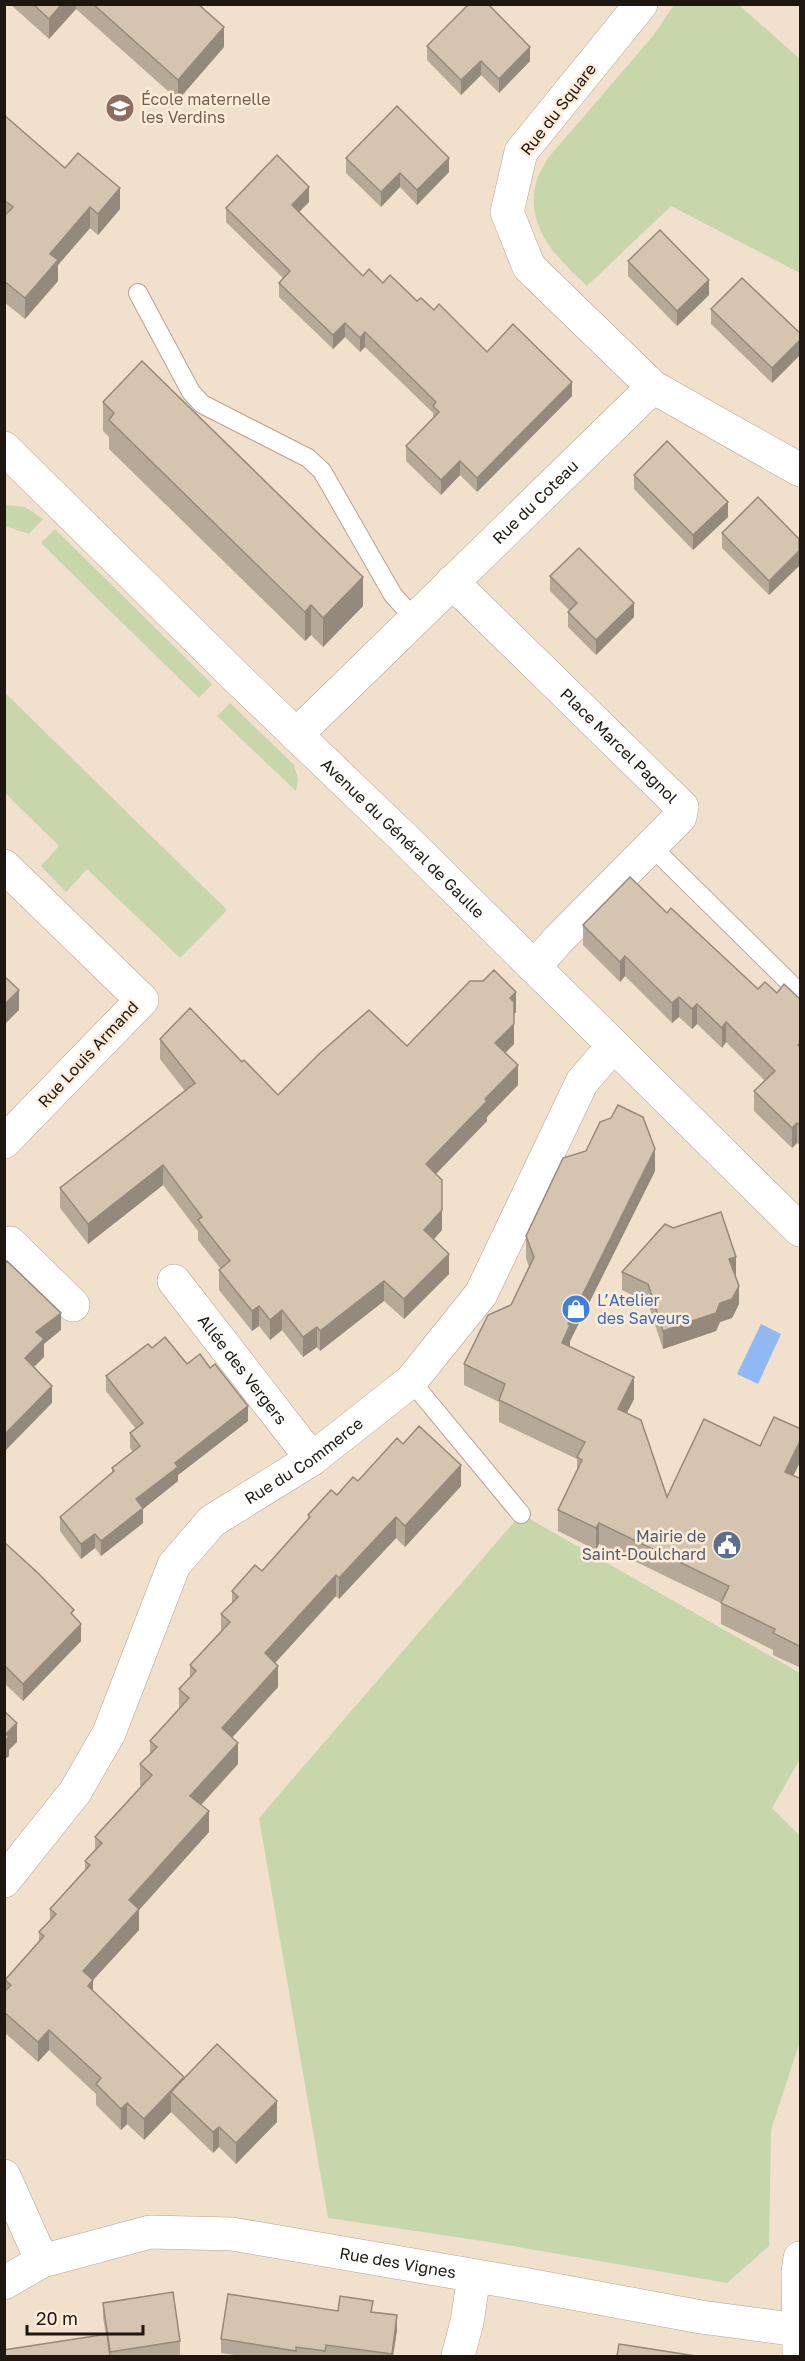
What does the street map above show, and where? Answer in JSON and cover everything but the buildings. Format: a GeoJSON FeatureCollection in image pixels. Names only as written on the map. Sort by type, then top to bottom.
{"type":"FeatureCollection","features":[{"type":"Feature","properties":{"kind":"street","name":"Rue du Square"},"geometry":{"type":"LineString","coordinates":[[641,4],[521,152],[507,212],[529,267],[653,387]]}},
{"type":"Feature","properties":{"kind":"street"},"geometry":{"type":"LineString","coordinates":[[653,387],[801,470]]}},
{"type":"Feature","properties":{"kind":"street","name":"Rue du Coteau"},"geometry":{"type":"LineString","coordinates":[[296,735],[653,387]]}},
{"type":"Feature","properties":{"kind":"street","name":"Avenue du Général de Gaulle"},"geometry":{"type":"LineString","coordinates":[[4,448],[801,1230]]}},
{"type":"Feature","properties":{"kind":"street","name":"Place Marcel Pagnol"},"geometry":{"type":"LineString","coordinates":[[452,582],[682,807],[680,817],[534,967]]}},
{"type":"Feature","properties":{"kind":"street","name":"Rue Louis Armand"},"geometry":{"type":"LineString","coordinates":[[4,866],[142,1000],[4,1142]]}},
{"type":"Feature","properties":{"kind":"street","name":"Rue du Commerce"},"geometry":{"type":"LineString","coordinates":[[4,1881],[75,1792],[109,1733],[174,1565],[212,1521],[312,1459],[411,1381],[481,1294],[582,1082],[614,1046]]}},
{"type":"Feature","properties":{"kind":"street"},"geometry":{"type":"LineString","coordinates":[[6,1244],[73,1305]]}},
{"type":"Feature","properties":{"kind":"street","name":"Allée des Vergers"},"geometry":{"type":"LineString","coordinates":[[174,1281],[312,1459]]}},
{"type":"Feature","properties":{"kind":"street"},"geometry":{"type":"LineString","coordinates":[[4,2176],[42,2261]]}},
{"type":"Feature","properties":{"kind":"street","name":"Rue des Vignes"},"geometry":{"type":"LineString","coordinates":[[4,2283],[42,2261],[150,2232],[232,2234],[701,2317],[799,2343]]}},
{"type":"Feature","properties":{"kind":"street"},"geometry":{"type":"LineString","coordinates":[[799,2343],[798,2272],[801,2258]]}},
{"type":"Feature","properties":{"kind":"street"},"geometry":{"type":"LineString","coordinates":[[458,2356],[467,2322],[474,2276]]}},
{"type":"Feature","properties":{"kind":"lane"},"geometry":{"type":"LineString","coordinates":[[138,293],[191,392],[202,404],[308,458],[322,471],[393,595],[415,619]]}},
{"type":"Feature","properties":{"kind":"lane"},"geometry":{"type":"LineString","coordinates":[[651,846],[801,993]]}},
{"type":"Feature","properties":{"kind":"lane"},"geometry":{"type":"LineString","coordinates":[[411,1381],[521,1514]]}},
{"type":"Feature","properties":{"kind":"green space"},"geometry":{"type":"Polygon","coordinates":[[[674,5],[739,5],[800,59],[800,273],[671,206],[587,286],[554,252],[538,226],[534,196],[537,179],[548,158],[653,36],[674,5]]]}},
{"type":"Feature","properties":{"kind":"green space"},"geometry":{"type":"Polygon","coordinates":[[[5,505],[25,507],[43,519],[29,534],[5,526],[5,505]]]}},
{"type":"Feature","properties":{"kind":"green space"},"geometry":{"type":"Polygon","coordinates":[[[55,529],[212,684],[199,698],[41,543],[55,529]]]}},
{"type":"Feature","properties":{"kind":"green space"},"geometry":{"type":"Polygon","coordinates":[[[4,692],[227,910],[180,958],[87,869],[66,892],[41,866],[59,846],[5,793],[4,692]]]}},
{"type":"Feature","properties":{"kind":"green space"},"geometry":{"type":"Polygon","coordinates":[[[230,703],[294,765],[298,779],[296,791],[217,716],[230,703]]]}},
{"type":"Feature","properties":{"kind":"green space"},"geometry":{"type":"Polygon","coordinates":[[[521,1514],[800,1673],[800,1759],[772,1808],[800,1836],[800,2041],[771,2130],[769,2246],[727,2283],[483,2241],[328,2218],[259,1818],[521,1514]]]}},
{"type":"Feature","properties":{"kind":"water"},"geometry":{"type":"Polygon","coordinates":[[[761,1324],[781,1334],[758,1384],[737,1374],[761,1324]]]}},
{"type":"Feature","properties":{"kind":"place","name":"École maternelle les Verdins"},"geometry":{"type":"Point","coordinates":[120,108]}},
{"type":"Feature","properties":{"kind":"place","name":"L’Atelier des Saveurs"},"geometry":{"type":"Point","coordinates":[576,1309]}},
{"type":"Feature","properties":{"kind":"place","name":"Mairie de Saint-Doulchard"},"geometry":{"type":"Point","coordinates":[727,1545]}}]}
